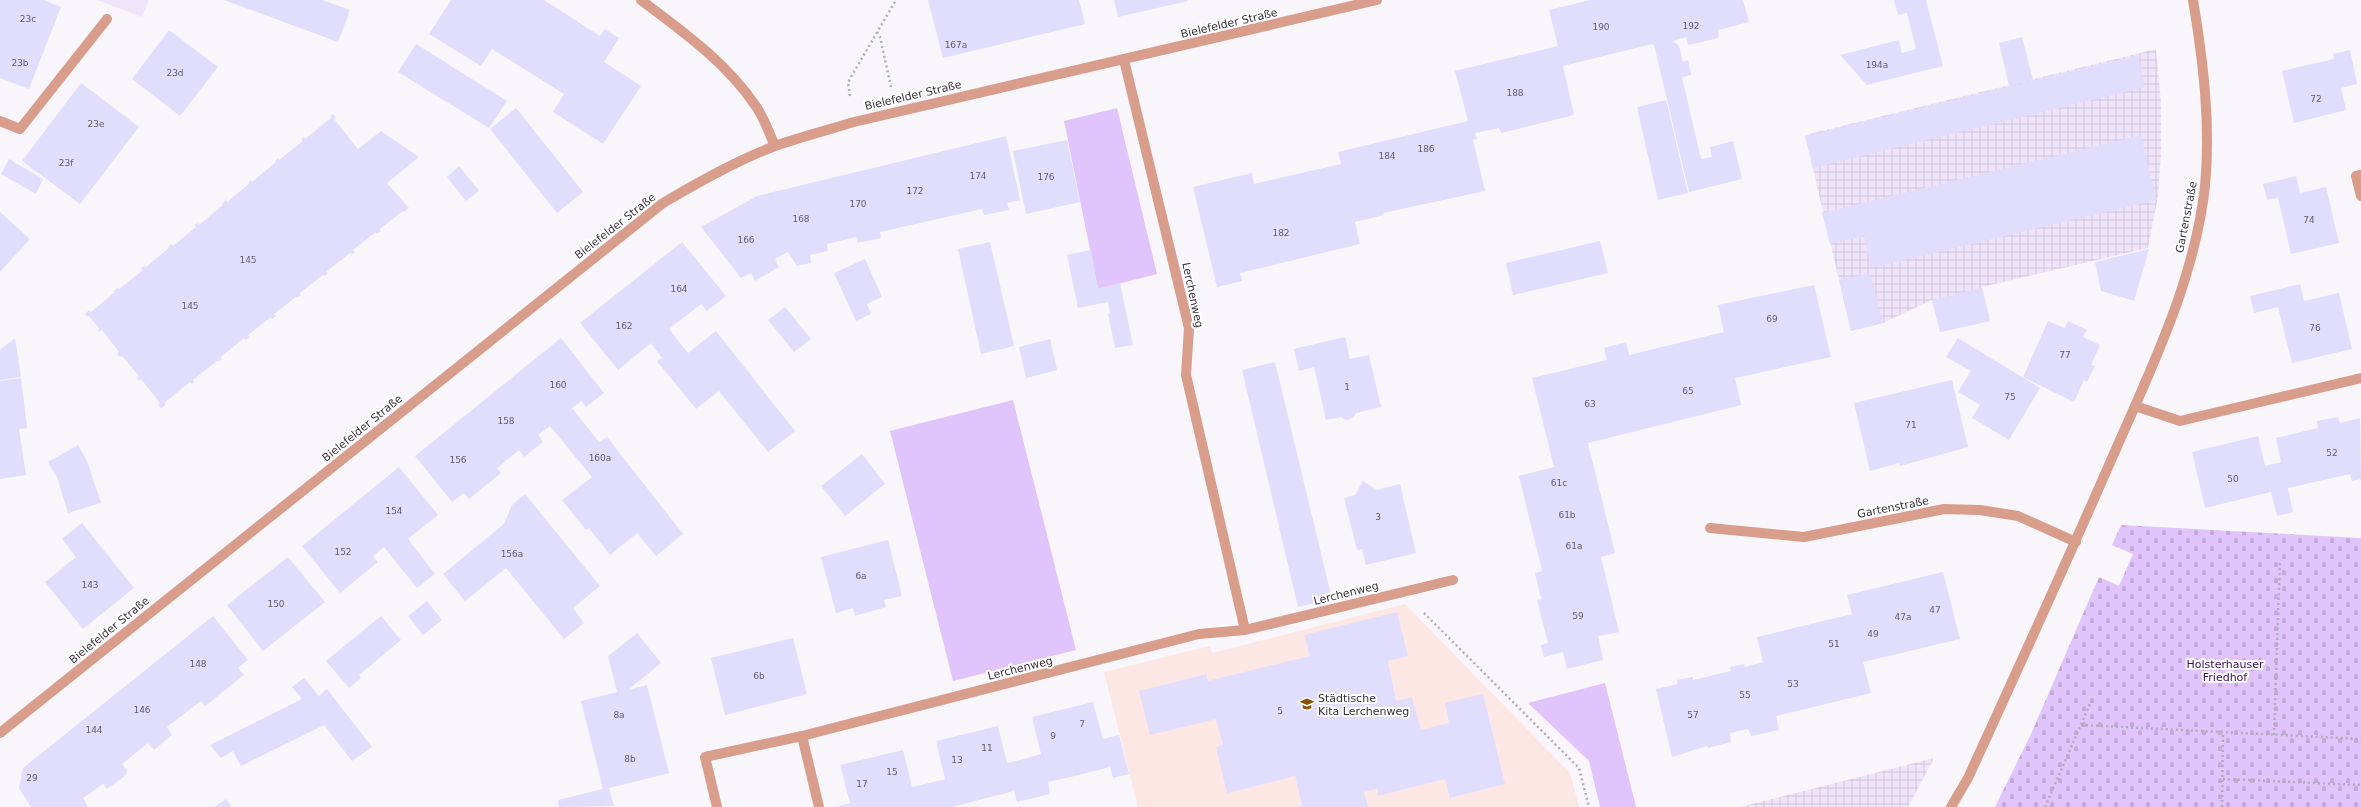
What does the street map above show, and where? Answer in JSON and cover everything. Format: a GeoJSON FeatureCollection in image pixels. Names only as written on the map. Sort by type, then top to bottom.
{"type":"FeatureCollection","features":[{"type":"Feature","properties":{"kind":"street"},"geometry":{"type":"LineString","coordinates":[[641,0],[699,44],[732,77],[756,105],[775,146]]}},
{"type":"Feature","properties":{"kind":"street","name":"Bielefelder Straße"},"geometry":{"type":"LineString","coordinates":[[0,733],[663,203],[737,162],[775,146],[896,111],[1124,60],[1377,0]]}},
{"type":"Feature","properties":{"kind":"street","name":"Gartenstraße"},"geometry":{"type":"LineString","coordinates":[[1951,807],[1968,778],[2076,542],[2135,406],[2185,280],[2205,186],[2205,98],[2201,46],[2193,0]]}},
{"type":"Feature","properties":{"kind":"street"},"geometry":{"type":"LineString","coordinates":[[0,121],[20,129],[107,20]]}},
{"type":"Feature","properties":{"kind":"street","name":"Lerchenweg"},"geometry":{"type":"LineString","coordinates":[[1124,60],[1190,328],[1186,375],[1245,630]]}},
{"type":"Feature","properties":{"kind":"street"},"geometry":{"type":"LineString","coordinates":[[2361,175],[2356,176],[2361,196]]}},
{"type":"Feature","properties":{"kind":"street"},"geometry":{"type":"LineString","coordinates":[[2135,406],[2180,421],[2361,378]]}},
{"type":"Feature","properties":{"kind":"street","name":"Gartenstraße"},"geometry":{"type":"LineString","coordinates":[[1710,528],[1804,537],[1944,509],[1980,510],[2018,516],[2076,542]]}},
{"type":"Feature","properties":{"kind":"street","name":"Lerchenweg"},"geometry":{"type":"LineString","coordinates":[[717,807],[705,757],[802,736],[1199,634],[1245,630],[1453,580]]}},
{"type":"Feature","properties":{"kind":"street"},"geometry":{"type":"LineString","coordinates":[[802,736],[819,807]]}},
{"type":"Feature","properties":{"kind":"path"},"geometry":{"type":"LineString","coordinates":[[854,122],[848,82],[896,0]]}},
{"type":"Feature","properties":{"kind":"path"},"geometry":{"type":"LineString","coordinates":[[877,32],[880,37],[896,111]]}},
{"type":"Feature","properties":{"kind":"path"},"geometry":{"type":"LineString","coordinates":[[2274,735],[2280,560]]}},
{"type":"Feature","properties":{"kind":"path"},"geometry":{"type":"LineString","coordinates":[[1407,590],[1416,605],[1579,768],[1590,807]]}},
{"type":"Feature","properties":{"kind":"path"},"geometry":{"type":"LineString","coordinates":[[2045,807],[2093,697]]}},
{"type":"Feature","properties":{"kind":"path"},"geometry":{"type":"LineString","coordinates":[[2081,725],[2361,739]]}},
{"type":"Feature","properties":{"kind":"path"},"geometry":{"type":"LineString","coordinates":[[2222,807],[2223,733]]}},
{"type":"Feature","properties":{"kind":"path"},"geometry":{"type":"LineString","coordinates":[[2223,779],[2361,785]]}},
{"type":"Feature","properties":{"kind":"shaded area"},"geometry":{"type":"Polygon","coordinates":[[[97,0],[149,0],[142,17],[97,0]]]}},
{"type":"Feature","properties":{"kind":"shaded area"},"geometry":{"type":"Polygon","coordinates":[[[2156,49],[2161,102],[2161,155],[2158,196],[2148,248],[1982,287],[1990,321],[1940,332],[1932,300],[1883,323],[1851,331],[1805,135],[2156,49]]]}},
{"type":"Feature","properties":{"kind":"shaded area","name":"Städtische Kita Lerchenweg"},"geometry":{"type":"Polygon","coordinates":[[[1405,604],[1570,773],[1579,807],[1138,807],[1104,672],[1210,646],[1212,653],[1405,604]]]}},
{"type":"Feature","properties":{"kind":"shaded area"},"geometry":{"type":"Polygon","coordinates":[[[1934,758],[1908,807],[1740,807],[1934,758]]]}},
{"type":"Feature","properties":{"kind":"green space"},"geometry":{"type":"Polygon","coordinates":[[[1117,108],[1157,274],[1098,289],[1064,121],[1117,108]]]}},
{"type":"Feature","properties":{"kind":"green space"},"geometry":{"type":"Polygon","coordinates":[[[1013,400],[1076,650],[953,681],[890,431],[1013,400]]]}},
{"type":"Feature","properties":{"kind":"green space","name":"Holsterhauser Friedhof"},"geometry":{"type":"Polygon","coordinates":[[[2121,525],[2361,538],[2361,807],[1995,807],[2031,734],[2099,577],[2119,586],[2133,554],[2112,545],[2121,525]]]}},
{"type":"Feature","properties":{"kind":"green space"},"geometry":{"type":"Polygon","coordinates":[[[1605,683],[1636,807],[1600,807],[1589,761],[1528,703],[1605,683]]]}},
{"type":"Feature","properties":{"kind":"building"},"geometry":{"type":"Polygon","coordinates":[[[0,0],[43,0],[61,7],[29,89],[0,78],[0,0]]]}},
{"type":"Feature","properties":{"kind":"building"},"geometry":{"type":"Polygon","coordinates":[[[224,0],[322,0],[350,10],[338,42],[224,0]]]}},
{"type":"Feature","properties":{"kind":"building"},"geometry":{"type":"Polygon","coordinates":[[[451,0],[544,0],[600,36],[605,29],[619,38],[604,62],[641,86],[603,144],[553,112],[564,94],[492,49],[481,66],[429,34],[451,0]]]}},
{"type":"Feature","properties":{"kind":"building"},"geometry":{"type":"Polygon","coordinates":[[[928,0],[1079,0],[1085,24],[943,58],[928,0]]]}},
{"type":"Feature","properties":{"kind":"building"},"geometry":{"type":"Polygon","coordinates":[[[1114,0],[1188,0],[1188,1],[1118,17],[1114,0]]]}},
{"type":"Feature","properties":{"kind":"building"},"geometry":{"type":"Polygon","coordinates":[[[1590,0],[1743,0],[1749,22],[1718,30],[1719,38],[1688,45],[1686,37],[1673,41],[1679,46],[1683,62],[1688,60],[1691,75],[1682,77],[1701,159],[1712,157],[1710,147],[1733,141],[1742,179],[1689,192],[1654,45],[1652,44],[1563,66],[1574,115],[1501,133],[1499,128],[1475,133],[1477,139],[1473,140],[1485,191],[1383,213],[1384,215],[1355,222],[1360,244],[1240,273],[1242,281],[1217,287],[1193,187],[1252,173],[1254,184],[1341,164],[1338,152],[1468,121],[1455,71],[1558,46],[1549,10],[1590,0]]]}},
{"type":"Feature","properties":{"kind":"building"},"geometry":{"type":"Polygon","coordinates":[[[1894,0],[1926,0],[1943,66],[1867,85],[1840,55],[1899,40],[1902,53],[1916,49],[1907,13],[1898,15],[1894,0]]]}},
{"type":"Feature","properties":{"kind":"building"},"geometry":{"type":"Polygon","coordinates":[[[169,30],[218,67],[180,116],[132,79],[169,30]]]}},
{"type":"Feature","properties":{"kind":"building"},"geometry":{"type":"Polygon","coordinates":[[[2022,37],[2033,80],[2009,86],[1999,43],[2022,37]]]}},
{"type":"Feature","properties":{"kind":"building"},"geometry":{"type":"Polygon","coordinates":[[[416,44],[507,101],[489,128],[398,72],[416,44]]]}},
{"type":"Feature","properties":{"kind":"building"},"geometry":{"type":"Polygon","coordinates":[[[2350,50],[2357,84],[2341,88],[2346,110],[2294,123],[2282,71],[2334,59],[2333,54],[2350,50]]]}},
{"type":"Feature","properties":{"kind":"building"},"geometry":{"type":"Polygon","coordinates":[[[2138,55],[2145,87],[1813,168],[1805,136],[2138,55]]]}},
{"type":"Feature","properties":{"kind":"building"},"geometry":{"type":"Polygon","coordinates":[[[81,83],[139,127],[80,204],[22,161],[81,83]]]}},
{"type":"Feature","properties":{"kind":"building"},"geometry":{"type":"Polygon","coordinates":[[[1666,100],[1688,193],[1658,200],[1637,107],[1666,100]]]}},
{"type":"Feature","properties":{"kind":"building"},"geometry":{"type":"Polygon","coordinates":[[[516,108],[583,192],[557,213],[490,129],[516,108]]]}},
{"type":"Feature","properties":{"kind":"building"},"geometry":{"type":"Polygon","coordinates":[[[333,114],[336,117],[334,119],[358,149],[381,131],[419,157],[387,183],[409,208],[380,229],[381,231],[377,234],[376,232],[353,250],[355,252],[352,254],[350,253],[326,272],[328,273],[325,276],[323,275],[300,293],[301,295],[297,298],[296,297],[274,314],[276,316],[272,319],[271,317],[248,335],[249,337],[246,340],[244,338],[221,357],[222,359],[219,361],[218,360],[193,380],[194,382],[192,384],[190,382],[164,403],[166,405],[161,408],[158,405],[160,403],[141,379],[139,381],[137,378],[139,376],[122,356],[120,357],[117,353],[119,352],[102,330],[100,332],[98,330],[99,328],[89,316],[88,317],[85,314],[89,310],[91,312],[115,292],[114,291],[117,288],[119,289],[143,270],[141,268],[146,267],[169,248],[168,247],[171,244],[173,246],[196,227],[194,225],[198,223],[199,225],[223,205],[222,204],[226,200],[227,202],[249,184],[248,183],[251,180],[252,182],[276,162],[275,161],[278,158],[279,160],[303,141],[301,139],[304,137],[305,139],[331,118],[330,116],[333,114]]]}},
{"type":"Feature","properties":{"kind":"building"},"geometry":{"type":"Polygon","coordinates":[[[2141,135],[2156,200],[1871,268],[1864,236],[1830,244],[1822,213],[2141,135]]]}},
{"type":"Feature","properties":{"kind":"building"},"geometry":{"type":"Polygon","coordinates":[[[1006,136],[1020,200],[1007,203],[1009,210],[984,215],[982,209],[880,232],[881,238],[858,243],[856,237],[827,244],[828,251],[810,255],[811,263],[797,266],[788,252],[775,259],[779,267],[755,281],[751,273],[741,278],[701,227],[757,196],[1006,136]]]}},
{"type":"Feature","properties":{"kind":"building"},"geometry":{"type":"Polygon","coordinates":[[[1067,140],[1080,202],[1026,214],[1013,151],[1067,140]]]}},
{"type":"Feature","properties":{"kind":"building"},"geometry":{"type":"Polygon","coordinates":[[[9,159],[43,179],[36,194],[1,174],[9,159]]]}},
{"type":"Feature","properties":{"kind":"building"},"geometry":{"type":"Polygon","coordinates":[[[459,166],[479,191],[466,201],[447,177],[459,166]]]}},
{"type":"Feature","properties":{"kind":"building"},"geometry":{"type":"Polygon","coordinates":[[[2296,176],[2300,193],[2326,187],[2339,243],[2291,254],[2278,198],[2267,200],[2263,184],[2296,176]]]}},
{"type":"Feature","properties":{"kind":"building"},"geometry":{"type":"Polygon","coordinates":[[[0,212],[30,239],[0,272],[0,212]]]}},
{"type":"Feature","properties":{"kind":"building"},"geometry":{"type":"Polygon","coordinates":[[[1600,241],[1608,273],[1513,295],[1506,263],[1600,241]]]}},
{"type":"Feature","properties":{"kind":"building"},"geometry":{"type":"Polygon","coordinates":[[[682,242],[726,296],[707,311],[701,304],[669,329],[688,353],[716,331],[795,431],[768,452],[719,391],[696,409],[657,361],[662,358],[651,343],[618,370],[580,323],[682,242]]]}},
{"type":"Feature","properties":{"kind":"building"},"geometry":{"type":"Polygon","coordinates":[[[990,242],[1014,346],[981,354],[958,249],[990,242]]]}},
{"type":"Feature","properties":{"kind":"building"},"geometry":{"type":"Polygon","coordinates":[[[2149,249],[2134,301],[2101,291],[2095,262],[2149,249]]]}},
{"type":"Feature","properties":{"kind":"building"},"geometry":{"type":"Polygon","coordinates":[[[1091,250],[1098,289],[1120,283],[1133,345],[1115,348],[1108,314],[1110,313],[1108,302],[1078,308],[1067,255],[1091,250]]]}},
{"type":"Feature","properties":{"kind":"building"},"geometry":{"type":"Polygon","coordinates":[[[865,259],[882,297],[867,304],[871,314],[856,321],[834,273],[865,259]]]}},
{"type":"Feature","properties":{"kind":"building"},"geometry":{"type":"Polygon","coordinates":[[[1870,273],[1883,323],[1851,331],[1839,280],[1870,273]]]}},
{"type":"Feature","properties":{"kind":"building"},"geometry":{"type":"Polygon","coordinates":[[[2300,284],[2304,301],[2339,293],[2352,349],[2292,363],[2278,307],[2254,313],[2250,296],[2300,284]]]}},
{"type":"Feature","properties":{"kind":"building"},"geometry":{"type":"Polygon","coordinates":[[[1814,285],[1831,357],[1735,378],[1741,405],[1588,443],[1615,553],[1601,557],[1619,632],[1598,636],[1603,660],[1567,669],[1563,652],[1544,657],[1541,645],[1548,643],[1537,600],[1541,599],[1535,573],[1542,571],[1519,476],[1554,467],[1532,378],[1607,360],[1604,348],[1626,342],[1629,355],[1724,332],[1718,305],[1814,285]]]}},
{"type":"Feature","properties":{"kind":"building"},"geometry":{"type":"Polygon","coordinates":[[[1982,288],[1990,321],[1940,332],[1932,300],[1982,288]]]}},
{"type":"Feature","properties":{"kind":"building"},"geometry":{"type":"Polygon","coordinates":[[[785,307],[811,339],[794,352],[768,320],[785,307]]]}},
{"type":"Feature","properties":{"kind":"building"},"geometry":{"type":"Polygon","coordinates":[[[2048,321],[2065,328],[2068,321],[2087,330],[2083,337],[2100,345],[2091,365],[2095,366],[2087,382],[2084,380],[2074,402],[2023,377],[2048,321]]]}},
{"type":"Feature","properties":{"kind":"building"},"geometry":{"type":"Polygon","coordinates":[[[1345,337],[1350,359],[1369,355],[1381,407],[1356,413],[1353,418],[1346,420],[1341,417],[1326,420],[1314,367],[1299,371],[1294,349],[1345,337]]]}},
{"type":"Feature","properties":{"kind":"building"},"geometry":{"type":"Polygon","coordinates":[[[15,338],[21,377],[0,380],[0,350],[15,338]]]}},
{"type":"Feature","properties":{"kind":"building"},"geometry":{"type":"Polygon","coordinates":[[[561,338],[604,393],[586,407],[581,401],[572,408],[599,442],[607,437],[683,534],[656,556],[637,533],[610,555],[589,528],[586,530],[562,500],[592,477],[550,426],[538,435],[543,442],[524,457],[519,450],[497,468],[501,473],[469,499],[464,493],[452,502],[415,456],[561,338]]]}},
{"type":"Feature","properties":{"kind":"building"},"geometry":{"type":"Polygon","coordinates":[[[1958,338],[2040,388],[2009,440],[1972,418],[1980,405],[1958,392],[1971,371],[1946,357],[1958,338]]]}},
{"type":"Feature","properties":{"kind":"building"},"geometry":{"type":"Polygon","coordinates":[[[1050,339],[1057,370],[1026,378],[1019,347],[1050,339]]]}},
{"type":"Feature","properties":{"kind":"building"},"geometry":{"type":"Polygon","coordinates":[[[1275,362],[1332,599],[1298,607],[1242,370],[1275,362]]]}},
{"type":"Feature","properties":{"kind":"building"},"geometry":{"type":"Polygon","coordinates":[[[21,378],[27,428],[19,429],[26,475],[0,479],[0,381],[21,378]]]}},
{"type":"Feature","properties":{"kind":"building"},"geometry":{"type":"Polygon","coordinates":[[[1952,380],[1968,447],[1900,466],[1899,463],[1870,471],[1854,403],[1952,380]]]}},
{"type":"Feature","properties":{"kind":"building"},"geometry":{"type":"Polygon","coordinates":[[[2338,417],[2340,423],[2360,418],[2361,479],[2352,481],[2350,474],[2288,488],[2293,512],[2277,516],[2271,492],[2205,508],[2192,452],[2258,436],[2265,466],[2281,462],[2276,438],[2318,428],[2317,421],[2338,417]]]}},
{"type":"Feature","properties":{"kind":"building"},"geometry":{"type":"Polygon","coordinates":[[[78,445],[87,461],[101,503],[68,513],[57,477],[48,462],[78,445]]]}},
{"type":"Feature","properties":{"kind":"building"},"geometry":{"type":"Polygon","coordinates":[[[862,454],[885,484],[845,516],[821,486],[862,454]]]}},
{"type":"Feature","properties":{"kind":"building"},"geometry":{"type":"Polygon","coordinates":[[[399,467],[438,515],[408,539],[435,574],[417,588],[384,547],[373,556],[378,562],[340,593],[302,546],[399,467]]]}},
{"type":"Feature","properties":{"kind":"building"},"geometry":{"type":"Polygon","coordinates":[[[1363,481],[1377,490],[1400,484],[1416,553],[1366,565],[1362,549],[1357,550],[1344,498],[1355,495],[1363,481]]]}},
{"type":"Feature","properties":{"kind":"building"},"geometry":{"type":"Polygon","coordinates":[[[525,494],[600,586],[573,608],[584,623],[564,639],[506,568],[465,601],[443,574],[504,524],[512,505],[525,494]]]}},
{"type":"Feature","properties":{"kind":"building"},"geometry":{"type":"Polygon","coordinates":[[[82,523],[134,588],[83,629],[45,582],[76,557],[62,539],[82,523]]]}},
{"type":"Feature","properties":{"kind":"building"},"geometry":{"type":"Polygon","coordinates":[[[888,540],[902,596],[884,600],[886,607],[855,616],[853,608],[836,613],[821,557],[888,540]]]}},
{"type":"Feature","properties":{"kind":"building"},"geometry":{"type":"Polygon","coordinates":[[[288,557],[325,602],[263,651],[227,605],[288,557]]]}},
{"type":"Feature","properties":{"kind":"building"},"geometry":{"type":"Polygon","coordinates":[[[1943,572],[1960,639],[1863,662],[1871,693],[1776,716],[1779,730],[1751,736],[1748,729],[1730,733],[1731,742],[1708,748],[1707,746],[1672,757],[1656,689],[1678,684],[1677,680],[1693,677],[1693,680],[1731,671],[1730,667],[1744,664],[1745,667],[1763,662],[1757,637],[1852,614],[1847,595],[1943,572]]]}},
{"type":"Feature","properties":{"kind":"building"},"geometry":{"type":"Polygon","coordinates":[[[427,601],[442,620],[423,635],[408,616],[427,601]]]}},
{"type":"Feature","properties":{"kind":"building"},"geometry":{"type":"Polygon","coordinates":[[[1397,612],[1408,656],[1388,661],[1396,701],[1412,697],[1421,730],[1449,723],[1445,703],[1483,694],[1505,784],[1450,798],[1445,779],[1378,796],[1377,789],[1364,792],[1368,807],[1296,807],[1302,805],[1295,776],[1227,793],[1216,747],[1223,745],[1216,719],[1150,735],[1139,691],[1206,674],[1208,681],[1310,656],[1304,635],[1397,612]]]}},
{"type":"Feature","properties":{"kind":"building"},"geometry":{"type":"Polygon","coordinates":[[[213,616],[248,660],[238,668],[244,675],[205,706],[201,701],[167,727],[172,735],[154,750],[148,743],[122,764],[127,770],[126,775],[107,789],[103,784],[83,798],[88,807],[31,807],[19,788],[23,768],[213,616]]]}},
{"type":"Feature","properties":{"kind":"building"},"geometry":{"type":"Polygon","coordinates":[[[381,616],[401,640],[359,675],[361,678],[349,688],[326,661],[381,616]]]}},
{"type":"Feature","properties":{"kind":"building"},"geometry":{"type":"Polygon","coordinates":[[[637,633],[661,663],[628,690],[647,685],[669,773],[609,788],[614,806],[559,807],[558,800],[603,789],[581,701],[617,692],[608,656],[637,633]]]}},
{"type":"Feature","properties":{"kind":"building"},"geometry":{"type":"Polygon","coordinates":[[[793,638],[807,694],[725,715],[711,658],[793,638]]]}},
{"type":"Feature","properties":{"kind":"building"},"geometry":{"type":"Polygon","coordinates":[[[304,678],[319,696],[327,689],[372,747],[352,761],[324,725],[241,766],[233,751],[221,758],[210,745],[302,699],[292,687],[304,678]]]}},
{"type":"Feature","properties":{"kind":"building"},"geometry":{"type":"Polygon","coordinates":[[[1093,702],[1103,739],[1119,735],[1129,774],[1113,778],[1110,767],[1048,782],[1050,794],[1017,802],[1014,791],[952,807],[836,807],[850,803],[840,765],[903,750],[912,787],[929,783],[945,779],[936,741],[998,726],[1007,763],[1024,759],[1041,754],[1032,717],[1093,702]]]}},
{"type":"Feature","properties":{"kind":"building"},"geometry":{"type":"Polygon","coordinates":[[[226,799],[232,807],[215,807],[226,799]]]}},
{"type":"Feature","properties":{"kind":"place","name":"Städtische Kita Lerchenweg"},"geometry":{"type":"Point","coordinates":[1307,704]}}]}
